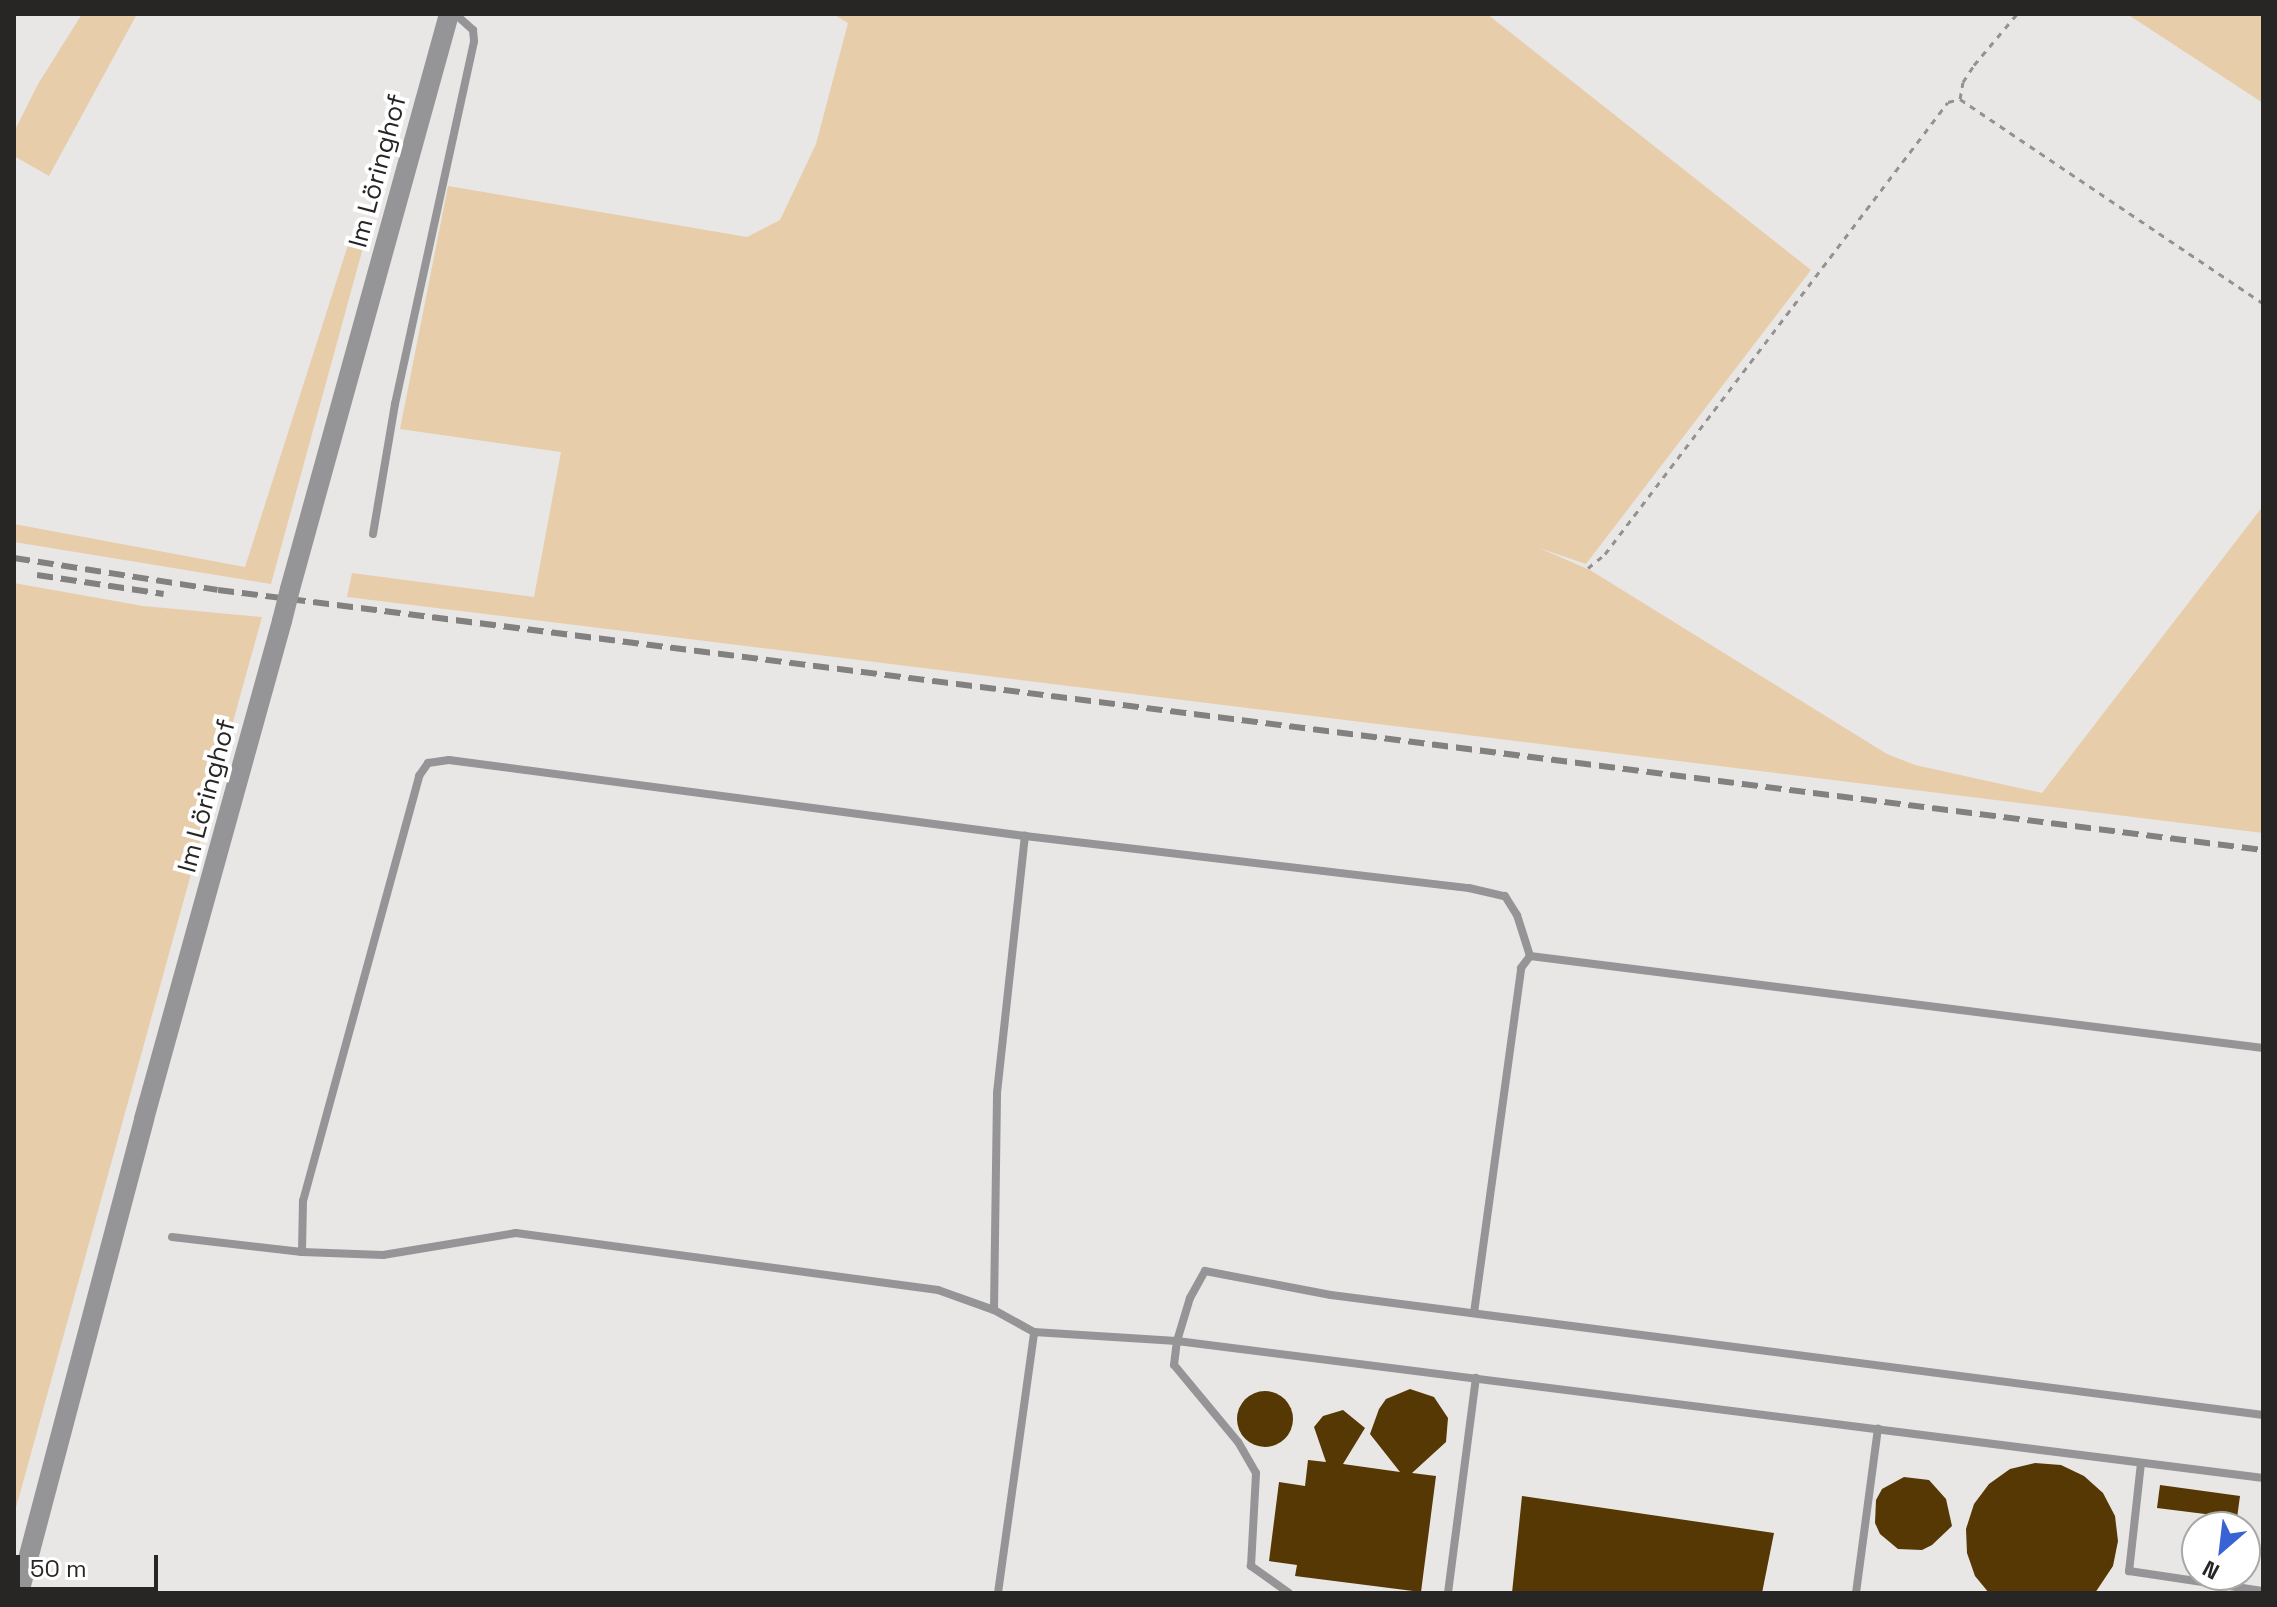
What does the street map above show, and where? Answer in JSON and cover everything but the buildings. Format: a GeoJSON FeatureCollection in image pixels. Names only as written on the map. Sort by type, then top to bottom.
{"type":"FeatureCollection","features":[{"type":"Feature","properties":{"kind":"street","name":"Im Löringhof"},"geometry":{"type":"LineString","coordinates":[[19,1593],[144,1119],[452,14]]}},
{"type":"Feature","properties":{"kind":"lane"},"geometry":{"type":"LineString","coordinates":[[373,534],[395,404],[474,41],[473,30],[452,14]]}},
{"type":"Feature","properties":{"kind":"lane"},"geometry":{"type":"LineString","coordinates":[[302,1252],[303,1201],[419,776],[428,763],[449,760],[1025,836],[1469,888],[1505,896],[1517,915],[1530,956]]}},
{"type":"Feature","properties":{"kind":"lane"},"geometry":{"type":"LineString","coordinates":[[994,1310],[997,1093],[1025,836]]}},
{"type":"Feature","properties":{"kind":"lane"},"geometry":{"type":"LineString","coordinates":[[1530,956],[2263,1048]]}},
{"type":"Feature","properties":{"kind":"lane"},"geometry":{"type":"LineString","coordinates":[[1474,1313],[1521,968],[1530,956]]}},
{"type":"Feature","properties":{"kind":"lane"},"geometry":{"type":"LineString","coordinates":[[172,1237],[302,1252],[383,1255],[516,1233],[938,1290],[994,1310],[1034,1332],[1177,1341],[2263,1478]]}},
{"type":"Feature","properties":{"kind":"lane"},"geometry":{"type":"LineString","coordinates":[[1289,1593],[1251,1566],[1256,1473],[1238,1442],[1174,1365],[1177,1341],[1190,1298],[1205,1271],[1331,1295],[2263,1415]]}},
{"type":"Feature","properties":{"kind":"lane"},"geometry":{"type":"LineString","coordinates":[[998,1593],[1034,1332]]}},
{"type":"Feature","properties":{"kind":"lane"},"geometry":{"type":"LineString","coordinates":[[1448,1593],[1476,1378]]}},
{"type":"Feature","properties":{"kind":"lane"},"geometry":{"type":"LineString","coordinates":[[1856,1593],[1878,1428]]}},
{"type":"Feature","properties":{"kind":"lane"},"geometry":{"type":"LineString","coordinates":[[2141,1463],[2129,1571],[2263,1591]]}},
{"type":"Feature","properties":{"kind":"path"},"geometry":{"type":"LineString","coordinates":[[1960,99],[1963,82],[1974,65],[2017,14]]}},
{"type":"Feature","properties":{"kind":"path"},"geometry":{"type":"LineString","coordinates":[[1588,568],[1605,554],[1948,102],[1960,99],[2263,303]]}},
{"type":"Feature","properties":{"kind":"shaded area"},"geometry":{"type":"Polygon","coordinates":[[[82,14],[137,14],[49,176],[14,156],[14,132],[38,84],[82,14]]]}},
{"type":"Feature","properties":{"kind":"shaded area"},"geometry":{"type":"Polygon","coordinates":[[[833,14],[1487,14],[1811,270],[1586,564],[1539,548],[1590,570],[1887,754],[1915,765],[2042,793],[2263,506],[2263,833],[347,597],[352,573],[534,597],[561,452],[400,429],[448,186],[747,237],[780,220],[816,144],[848,23],[833,14]]]}},
{"type":"Feature","properties":{"kind":"shaded area"},"geometry":{"type":"Polygon","coordinates":[[[2127,14],[2263,14],[2263,103],[2127,14]]]}},
{"type":"Feature","properties":{"kind":"shaded area"},"geometry":{"type":"Polygon","coordinates":[[[349,242],[364,244],[271,584],[14,542],[14,524],[245,567],[349,242]]]}},
{"type":"Feature","properties":{"kind":"shaded area"},"geometry":{"type":"Polygon","coordinates":[[[14,583],[143,606],[262,617],[14,1515],[14,583]]]}},
{"type":"Feature","properties":{"kind":"railway"},"geometry":{"type":"LineString","coordinates":[[14,558],[218,590],[2263,850]]}},
{"type":"Feature","properties":{"kind":"railway"},"geometry":{"type":"LineString","coordinates":[[37,575],[164,594]]}}]}
